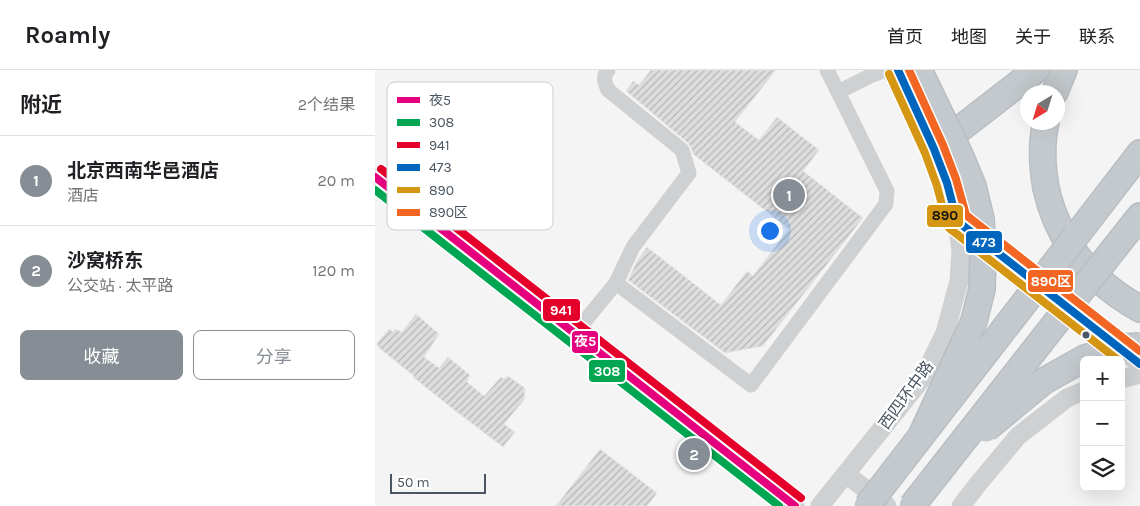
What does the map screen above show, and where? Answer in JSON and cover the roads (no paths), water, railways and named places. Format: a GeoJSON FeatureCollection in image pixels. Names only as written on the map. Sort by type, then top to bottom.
{"type":"FeatureCollection","features":[{"type":"Feature","properties":{"kind":"highway"},"geometry":{"type":"LineString","coordinates":[[919,70],[973,186],[981,219],[983,253],[982,289],[974,321],[920,438]]}},
{"type":"Feature","properties":{"kind":"highway"},"geometry":{"type":"LineString","coordinates":[[934,149],[1036,70]]}},
{"type":"Feature","properties":{"kind":"highway"},"geometry":{"type":"LineString","coordinates":[[1058,85],[1064,70]]}},
{"type":"Feature","properties":{"kind":"highway"},"geometry":{"type":"LineString","coordinates":[[1044,130],[1043,170],[1050,205],[1062,235],[1080,261],[1104,285],[1140,309]]}},
{"type":"Feature","properties":{"kind":"highway"},"geometry":{"type":"LineString","coordinates":[[867,506],[1140,153]]}},
{"type":"Feature","properties":{"kind":"highway"},"geometry":{"type":"LineString","coordinates":[[912,506],[1140,216]]}},
{"type":"Feature","properties":{"kind":"highway"},"geometry":{"type":"LineString","coordinates":[[949,459],[1044,381],[1085,358],[1122,347],[1140,346]]}},
{"type":"Feature","properties":{"kind":"street"},"geometry":{"type":"LineString","coordinates":[[575,333],[615,283],[633,247],[689,173],[682,150],[608,90],[604,81],[608,70]]}},
{"type":"Feature","properties":{"kind":"street"},"geometry":{"type":"LineString","coordinates":[[615,283],[751,385],[886,204],[887,191],[827,70]]}},
{"type":"Feature","properties":{"kind":"street"},"geometry":{"type":"LineString","coordinates":[[838,92],[869,76],[886,70]]}},
{"type":"Feature","properties":{"kind":"street","name":"西四环中路"},"geometry":{"type":"LineString","coordinates":[[820,506],[923,376],[945,333],[959,281],[961,251],[957,221],[947,183],[934,149],[898,70]]}},
{"type":"Feature","properties":{"kind":"street"},"geometry":{"type":"LineString","coordinates":[[375,177],[387,186]]}},
{"type":"Feature","properties":{"kind":"street"},"geometry":{"type":"LineString","coordinates":[[957,221],[1140,364]]}},
{"type":"Feature","properties":{"kind":"street"},"geometry":{"type":"LineString","coordinates":[[443,230],[795,506]]}},
{"type":"Feature","properties":{"kind":"street"},"geometry":{"type":"LineString","coordinates":[[1125,378],[1140,374]]}},
{"type":"Feature","properties":{"kind":"street"},"geometry":{"type":"LineString","coordinates":[[961,506],[1018,436],[1067,398],[1080,393]]}},
{"type":"Feature","properties":{"kind":"street"},"geometry":{"type":"LineString","coordinates":[[846,474],[887,506]]}},
{"type":"Feature","properties":{"kind":"place","name":"北京西南华邑酒店"},"geometry":{"type":"Point","coordinates":[789,195]}},
{"type":"Feature","properties":{"kind":"place","name":"沙窝桥东"},"geometry":{"type":"Point","coordinates":[694,454]}}]}
